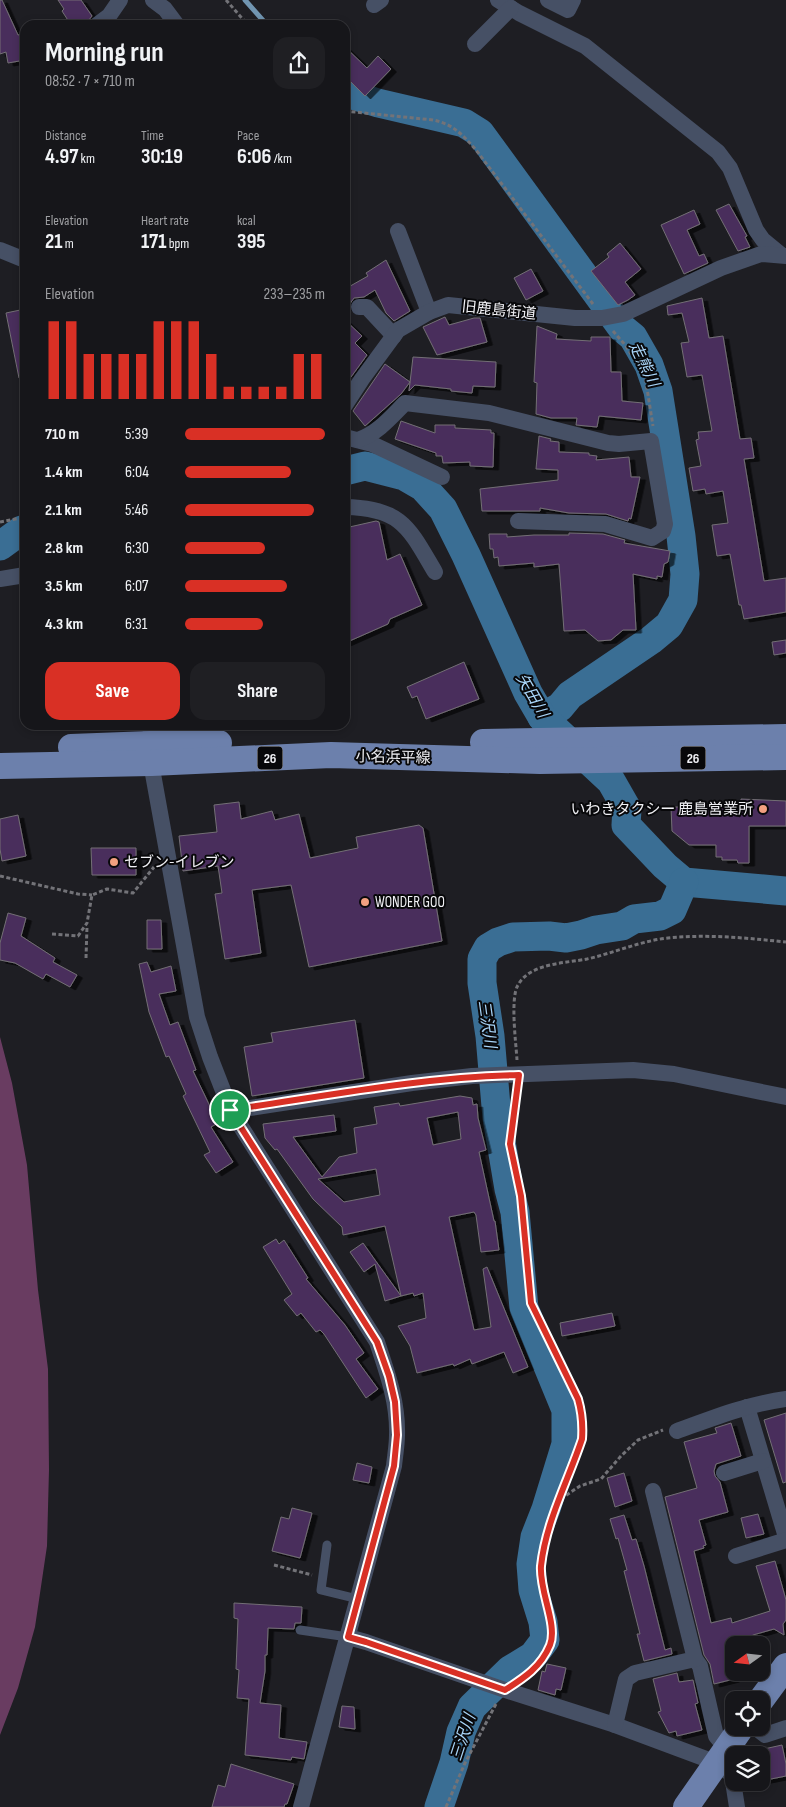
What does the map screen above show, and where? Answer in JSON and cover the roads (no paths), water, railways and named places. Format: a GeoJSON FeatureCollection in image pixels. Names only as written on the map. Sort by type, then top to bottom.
{"type":"FeatureCollection","features":[{"type":"Feature","properties":{"kind":"main road","name":"26"},"geometry":{"type":"LineString","coordinates":[[600,750],[786,737]]}},
{"type":"Feature","properties":{"kind":"main road","name":"小名浜平線"},"geometry":{"type":"LineString","coordinates":[[0,766],[151,744]]}},
{"type":"Feature","properties":{"kind":"main road","name":"小名浜平線"},"geometry":{"type":"LineString","coordinates":[[0,751],[151,744],[537,751],[600,750],[786,756]]}},
{"type":"Feature","properties":{"kind":"main road"},"geometry":{"type":"LineString","coordinates":[[768,1691],[786,1666]]}},
{"type":"Feature","properties":{"kind":"main road"},"geometry":{"type":"LineString","coordinates":[[686,1807],[736,1736]]}},
{"type":"Feature","properties":{"kind":"street"},"geometry":{"type":"LineString","coordinates":[[104,20],[109,16],[120,0]]}},
{"type":"Feature","properties":{"kind":"street"},"geometry":{"type":"LineString","coordinates":[[153,0],[165,8],[173,20]]}},
{"type":"Feature","properties":{"kind":"street"},"geometry":{"type":"LineString","coordinates":[[528,18],[540,0]]}},
{"type":"Feature","properties":{"kind":"street"},"geometry":{"type":"LineString","coordinates":[[548,0],[568,10],[573,0]]}},
{"type":"Feature","properties":{"kind":"street"},"geometry":{"type":"LineString","coordinates":[[475,44],[504,4],[585,46],[718,152],[730,168],[756,230],[763,240],[783,255]]}},
{"type":"Feature","properties":{"kind":"street"},"geometry":{"type":"LineString","coordinates":[[398,231],[429,312]]}},
{"type":"Feature","properties":{"kind":"street"},"geometry":{"type":"LineString","coordinates":[[0,250],[20,258]]}},
{"type":"Feature","properties":{"kind":"street","name":"旧鹿島街道"},"geometry":{"type":"LineString","coordinates":[[350,386],[398,330],[429,312],[448,305],[575,318],[611,316],[721,268],[761,254],[783,255]]}},
{"type":"Feature","properties":{"kind":"street"},"geometry":{"type":"LineString","coordinates":[[359,307],[367,307],[394,336]]}},
{"type":"Feature","properties":{"kind":"street"},"geometry":{"type":"LineString","coordinates":[[352,439],[369,436],[405,403],[489,413],[608,443],[619,444],[651,441],[665,524],[663,531],[657,535],[652,538],[605,524],[518,521]]}},
{"type":"Feature","properties":{"kind":"street"},"geometry":{"type":"LineString","coordinates":[[352,439],[372,444],[442,477]]}},
{"type":"Feature","properties":{"kind":"street"},"geometry":{"type":"LineString","coordinates":[[350,508],[387,514],[398,520],[412,534],[434,572]]}},
{"type":"Feature","properties":{"kind":"street"},"geometry":{"type":"LineString","coordinates":[[0,579],[20,576]]}},
{"type":"Feature","properties":{"kind":"street"},"geometry":{"type":"LineString","coordinates":[[151,744],[168,857],[197,1017],[210,1057],[230,1110],[377,1342],[389,1376],[395,1402],[397,1435],[394,1466],[301,1807]]}},
{"type":"Feature","properties":{"kind":"street"},"geometry":{"type":"LineString","coordinates":[[230,1110],[472,1076],[560,1072],[645,1071],[674,1074],[786,1097]]}},
{"type":"Feature","properties":{"kind":"street"},"geometry":{"type":"LineString","coordinates":[[677,1431],[747,1407],[786,1399]]}},
{"type":"Feature","properties":{"kind":"street"},"geometry":{"type":"LineString","coordinates":[[736,1556],[786,1539],[747,1407]]}},
{"type":"Feature","properties":{"kind":"street"},"geometry":{"type":"LineString","coordinates":[[724,1473],[763,1460]]}},
{"type":"Feature","properties":{"kind":"street"},"geometry":{"type":"LineString","coordinates":[[653,1491],[695,1659],[700,1666],[716,1736],[722,1756],[732,1775],[736,1807]]}},
{"type":"Feature","properties":{"kind":"street"},"geometry":{"type":"LineString","coordinates":[[348,1637],[505,1690],[722,1756]]}},
{"type":"Feature","properties":{"kind":"street"},"geometry":{"type":"LineString","coordinates":[[615,1725],[626,1679],[635,1673],[695,1659]]}},
{"type":"Feature","properties":{"kind":"street"},"geometry":{"type":"LineString","coordinates":[[770,1733],[786,1728]]}},
{"type":"Feature","properties":{"kind":"lane"},"geometry":{"type":"LineString","coordinates":[[327,1545],[321,1590],[358,1599]]}},
{"type":"Feature","properties":{"kind":"lane"},"geometry":{"type":"LineString","coordinates":[[300,1630],[348,1637]]}},
{"type":"Feature","properties":{"kind":"waterway","name":"走熊川"},"geometry":{"type":"LineString","coordinates":[[245,0],[263,20]]}},
{"type":"Feature","properties":{"kind":"waterway","name":"走熊川"},"geometry":{"type":"LineString","coordinates":[[350,94],[378,103],[464,123],[480,133],[622,328],[633,337],[649,365],[658,391],[681,536],[685,574],[683,600],[669,625],[651,640],[570,695],[560,707],[542,717]]}},
{"type":"Feature","properties":{"kind":"waterway","name":"矢田川"},"geometry":{"type":"LineString","coordinates":[[350,470],[365,466],[404,476],[423,487],[443,509],[466,555],[528,693],[542,717],[611,781],[627,809],[626,825],[665,866],[684,882],[786,891]]}},
{"type":"Feature","properties":{"kind":"waterway","name":"矢田川"},"geometry":{"type":"LineString","coordinates":[[0,546],[20,531]]}},
{"type":"Feature","properties":{"kind":"waterway","name":"三沢川"},"geometry":{"type":"LineString","coordinates":[[439,1807],[454,1763],[461,1732],[472,1707],[510,1670],[533,1656],[545,1640],[543,1622],[533,1590],[531,1564],[535,1537],[546,1509],[566,1444],[566,1410],[524,1308],[515,1212],[509,1189],[497,1118],[490,1036],[482,983],[482,959],[488,948],[513,937],[549,936],[566,938],[596,930],[622,926],[634,919],[660,916],[672,910],[684,882]]}},
{"type":"Feature","properties":{"kind":"place","name":"いわきタクシー 鹿島営業所"},"geometry":{"type":"Point","coordinates":[763,809]}},
{"type":"Feature","properties":{"kind":"place","name":"セブン-イレブン"},"geometry":{"type":"Point","coordinates":[114,862]}},
{"type":"Feature","properties":{"kind":"place","name":"WONDER GOO"},"geometry":{"type":"Point","coordinates":[365,902]}}]}
